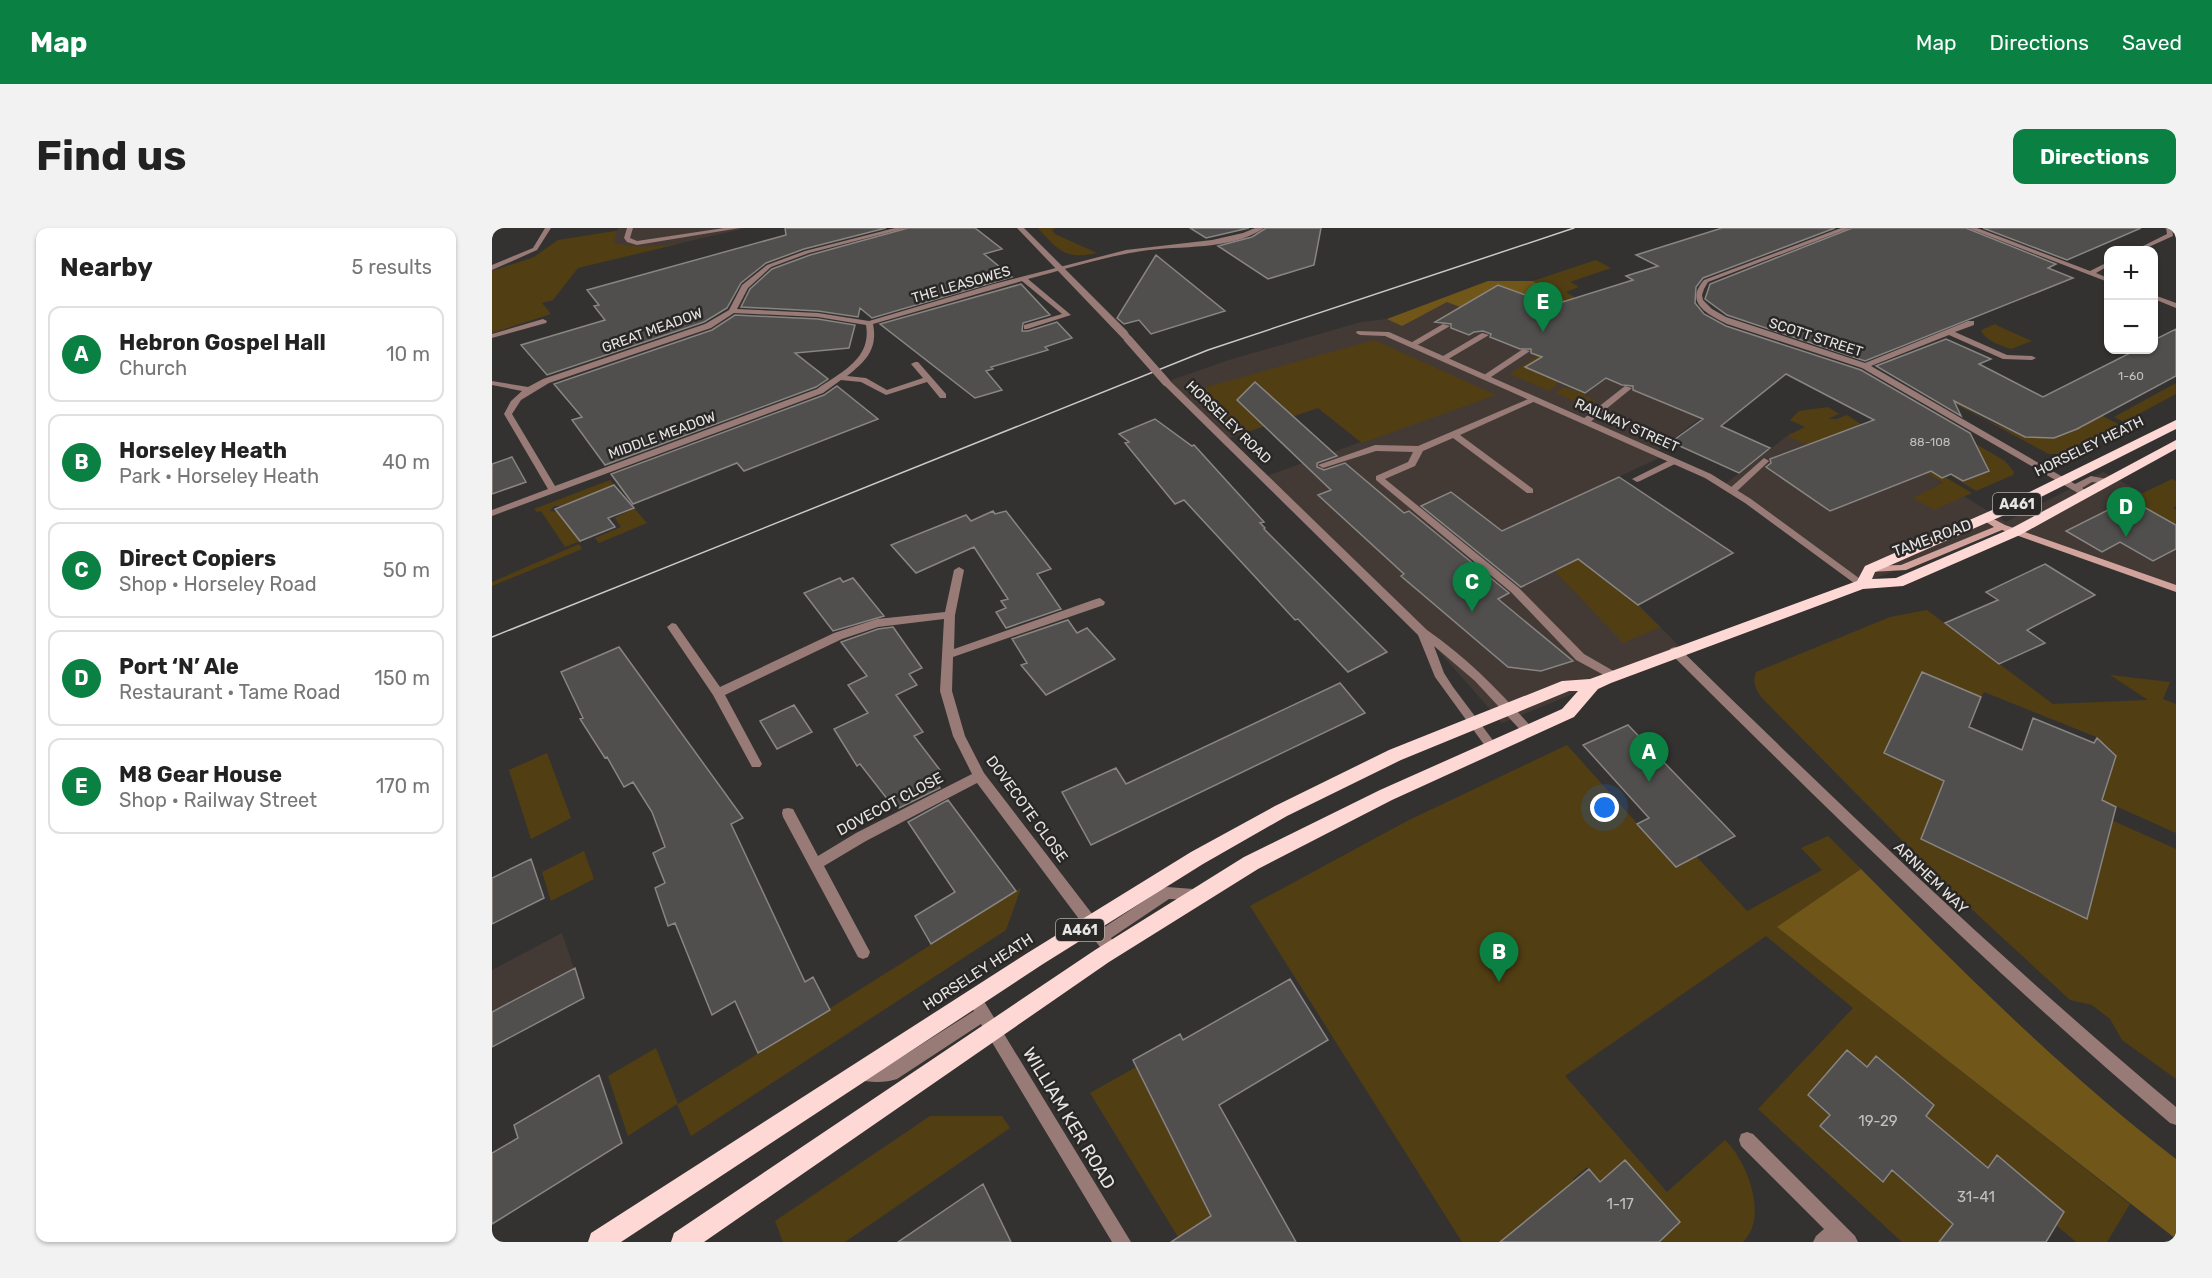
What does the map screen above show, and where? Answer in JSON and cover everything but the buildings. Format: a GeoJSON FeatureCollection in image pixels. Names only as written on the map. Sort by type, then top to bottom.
{"type":"FeatureCollection","features":[{"type":"Feature","properties":{"kind":"highway","name":"HORSELEY HEATH"},"geometry":{"type":"LineString","coordinates":[[1870,569],[1986,518],[2176,424]]}},
{"type":"Feature","properties":{"kind":"highway","name":"HORSELEY HEATH"},"geometry":{"type":"LineString","coordinates":[[683,1242],[983,1014],[1102,936],[1197,858],[1281,811],[1426,741],[1568,686],[1592,685],[1675,651],[1862,584],[1898,583],[2008,530],[2081,491],[2109,482],[2176,444]]}},
{"type":"Feature","properties":{"kind":"highway"},"geometry":{"type":"LineString","coordinates":[[1862,584],[1870,569]]}},
{"type":"Feature","properties":{"kind":"highway","name":"HORSELEY HEATH"},"geometry":{"type":"LineString","coordinates":[[600,1242],[859,1073],[983,1014],[1102,936],[1203,894],[1251,863],[1386,795],[1568,712],[1592,685]]}},
{"type":"Feature","properties":{"kind":"main road","name":"TAME ROAD"},"geometry":{"type":"LineString","coordinates":[[1986,518],[2008,530],[2176,589]]}},
{"type":"Feature","properties":{"kind":"main road","name":"TAME ROAD"},"geometry":{"type":"LineString","coordinates":[[1870,569],[1902,568],[2008,530]]}},
{"type":"Feature","properties":{"kind":"street"},"geometry":{"type":"LineString","coordinates":[[492,268],[535,249],[548,228]]}},
{"type":"Feature","properties":{"kind":"street"},"geometry":{"type":"LineString","coordinates":[[630,228],[627,238],[629,242],[637,243],[737,228]]}},
{"type":"Feature","properties":{"kind":"street"},"geometry":{"type":"LineString","coordinates":[[869,323],[825,314],[732,311],[745,287],[769,266],[807,252],[903,228]]}},
{"type":"Feature","properties":{"kind":"street","name":"HORSELEY ROAD"},"geometry":{"type":"LineString","coordinates":[[1020,228],[1124,333],[1166,382],[1423,633],[1465,663],[1528,731]]}},
{"type":"Feature","properties":{"kind":"street","name":"THE LEASOWES"},"geometry":{"type":"LineString","coordinates":[[869,323],[960,295],[1061,269],[1152,248],[1224,240],[1261,228]]}},
{"type":"Feature","properties":{"kind":"street","name":"SCOTT STREET"},"geometry":{"type":"LineString","coordinates":[[1847,228],[1706,281],[1699,288],[1698,295],[1702,304],[1712,313],[1730,322],[1865,366],[2081,491]]}},
{"type":"Feature","properties":{"kind":"street"},"geometry":{"type":"LineString","coordinates":[[1971,228],[2104,278]]}},
{"type":"Feature","properties":{"kind":"street"},"geometry":{"type":"LineString","coordinates":[[2147,246],[2171,235],[2173,228]]}},
{"type":"Feature","properties":{"kind":"street"},"geometry":{"type":"LineString","coordinates":[[2091,273],[2104,266]]}},
{"type":"Feature","properties":{"kind":"street"},"geometry":{"type":"LineString","coordinates":[[1024,279],[1067,315],[1028,327]]}},
{"type":"Feature","properties":{"kind":"street"},"geometry":{"type":"LineString","coordinates":[[2158,299],[2176,306]]}},
{"type":"Feature","properties":{"kind":"street","name":"GREAT MEADOW"},"geometry":{"type":"LineString","coordinates":[[553,490],[508,414],[511,404],[529,390],[546,381],[692,333],[732,311]]}},
{"type":"Feature","properties":{"kind":"street"},"geometry":{"type":"LineString","coordinates":[[492,336],[543,321]]}},
{"type":"Feature","properties":{"kind":"street","name":"MIDDLE MEADOW"},"geometry":{"type":"LineString","coordinates":[[492,513],[820,391],[863,355],[871,340],[869,323]]}},
{"type":"Feature","properties":{"kind":"street"},"geometry":{"type":"LineString","coordinates":[[1865,366],[1971,323]]}},
{"type":"Feature","properties":{"kind":"street"},"geometry":{"type":"LineString","coordinates":[[1411,345],[1446,326]]}},
{"type":"Feature","properties":{"kind":"street"},"geometry":{"type":"LineString","coordinates":[[1949,332],[2006,357],[2032,358]]}},
{"type":"Feature","properties":{"kind":"street","name":"RAILWAY STREET"},"geometry":{"type":"LineString","coordinates":[[1360,333],[1386,334],[1708,476],[1862,584]]}},
{"type":"Feature","properties":{"kind":"street"},"geometry":{"type":"LineString","coordinates":[[1442,359],[1485,335]]}},
{"type":"Feature","properties":{"kind":"street"},"geometry":{"type":"LineString","coordinates":[[1485,377],[1526,351]]}},
{"type":"Feature","properties":{"kind":"street"},"geometry":{"type":"LineString","coordinates":[[915,364],[943,396]]}},
{"type":"Feature","properties":{"kind":"street"},"geometry":{"type":"LineString","coordinates":[[839,377],[863,380],[886,393],[928,379]]}},
{"type":"Feature","properties":{"kind":"street"},"geometry":{"type":"LineString","coordinates":[[492,383],[529,390]]}},
{"type":"Feature","properties":{"kind":"street"},"geometry":{"type":"LineString","coordinates":[[1586,421],[1628,388]]}},
{"type":"Feature","properties":{"kind":"street"},"geometry":{"type":"LineString","coordinates":[[1323,465],[1375,448],[1419,449],[1536,399]]}},
{"type":"Feature","properties":{"kind":"street"},"geometry":{"type":"LineString","coordinates":[[1453,434],[1530,491]]}},
{"type":"Feature","properties":{"kind":"street"},"geometry":{"type":"LineString","coordinates":[[1419,449],[1412,464],[1379,478],[1515,590],[1580,657],[1613,676]]}},
{"type":"Feature","properties":{"kind":"street"},"geometry":{"type":"LineString","coordinates":[[1636,479],[1674,460]]}},
{"type":"Feature","properties":{"kind":"street"},"geometry":{"type":"LineString","coordinates":[[1732,491],[1764,461]]}},
{"type":"Feature","properties":{"kind":"street","name":"DOVECOTE CLOSE"},"geometry":{"type":"LineString","coordinates":[[959,570],[950,615],[946,691],[959,736],[979,777],[1102,936]]}},
{"type":"Feature","properties":{"kind":"street"},"geometry":{"type":"LineString","coordinates":[[948,654],[1100,602]]}},
{"type":"Feature","properties":{"kind":"street"},"geometry":{"type":"LineString","coordinates":[[718,693],[838,636],[877,623],[950,615]]}},
{"type":"Feature","properties":{"kind":"street"},"geometry":{"type":"LineString","coordinates":[[672,627],[718,693],[756,764]]}},
{"type":"Feature","properties":{"kind":"street","name":"HORSELEY ROAD"},"geometry":{"type":"LineString","coordinates":[[1423,633],[1439,674],[1473,724],[1492,747]]}},
{"type":"Feature","properties":{"kind":"street","name":"ARNHEM WAY"},"geometry":{"type":"LineString","coordinates":[[1675,651],[1964,932],[2098,1053],[2176,1117]]}},
{"type":"Feature","properties":{"kind":"street","name":"DOVECOT CLOSE"},"geometry":{"type":"LineString","coordinates":[[817,863],[861,837],[979,777]]}},
{"type":"Feature","properties":{"kind":"street"},"geometry":{"type":"LineString","coordinates":[[788,813],[863,952]]}},
{"type":"Feature","properties":{"kind":"street","name":"WILLIAM KER ROAD"},"geometry":{"type":"LineString","coordinates":[[983,1014],[1122,1242]]}},
{"type":"Feature","properties":{"kind":"street"},"geometry":{"type":"LineString","coordinates":[[1747,1140],[1843,1236],[1822,1242]]}},
{"type":"Feature","properties":{"kind":"shaded area"},"geometry":{"type":"Polygon","coordinates":[[[618,228],[746,228],[647,251],[611,250],[618,228]]]}},
{"type":"Feature","properties":{"kind":"shaded area"},"geometry":{"type":"Polygon","coordinates":[[[1038,228],[1056,228],[1052,230],[1055,234],[1097,253],[1070,254],[1057,247],[1038,228]]]}},
{"type":"Feature","properties":{"kind":"shaded area"},"geometry":{"type":"Polygon","coordinates":[[[617,231],[614,243],[623,245],[648,246],[682,243],[578,268],[553,300],[542,303],[551,314],[492,333],[492,271],[534,257],[558,240],[617,231]]]}},
{"type":"Feature","properties":{"kind":"shaded area"},"geometry":{"type":"Polygon","coordinates":[[[1596,260],[1611,268],[1570,282],[1579,287],[1566,292],[1576,298],[1567,301],[1533,281],[1596,260]]]}},
{"type":"Feature","properties":{"kind":"shaded area"},"geometry":{"type":"Polygon","coordinates":[[[1488,281],[1533,281],[1716,406],[1656,452],[1663,456],[1527,520],[1638,605],[1682,649],[1502,723],[1423,633],[1264,477],[1361,442],[1318,408],[1224,440],[1166,382],[1229,360],[1361,322],[1387,319],[1488,281]]]}},
{"type":"Feature","properties":{"kind":"shaded area"},"geometry":{"type":"Polygon","coordinates":[[[1488,281],[1533,281],[1617,332],[1588,323],[1537,356],[1533,354],[1581,322],[1498,285],[1460,307],[1447,302],[1402,326],[1387,319],[1488,281]]]}},
{"type":"Feature","properties":{"kind":"shaded area"},"geometry":{"type":"Polygon","coordinates":[[[1995,324],[2032,341],[2011,349],[1994,342],[1981,330],[1995,324]]]}},
{"type":"Feature","properties":{"kind":"shaded area"},"geometry":{"type":"Polygon","coordinates":[[[1374,340],[1496,395],[1362,443],[1318,408],[1240,434],[1196,390],[1374,340]]]}},
{"type":"Feature","properties":{"kind":"shaded area"},"geometry":{"type":"Polygon","coordinates":[[[1950,344],[1967,347],[1955,352],[1954,401],[1986,420],[2025,437],[2054,438],[2074,428],[2083,428],[2082,424],[2097,413],[2120,425],[2059,454],[2049,454],[1901,375],[1950,344]]]}},
{"type":"Feature","properties":{"kind":"shaded area"},"geometry":{"type":"Polygon","coordinates":[[[1542,352],[1546,354],[1526,367],[1558,381],[1556,383],[1558,384],[1549,391],[1510,374],[1542,352]]]}},
{"type":"Feature","properties":{"kind":"shaded area"},"geometry":{"type":"Polygon","coordinates":[[[2176,383],[2176,394],[2124,422],[2114,417],[2176,383]]]}},
{"type":"Feature","properties":{"kind":"shaded area"},"geometry":{"type":"Polygon","coordinates":[[[1564,387],[1585,393],[1583,395],[1596,401],[1588,407],[1555,393],[1564,387]]]}},
{"type":"Feature","properties":{"kind":"shaded area"},"geometry":{"type":"Polygon","coordinates":[[[1897,398],[2005,461],[2014,472],[2013,475],[1976,491],[1950,475],[1963,481],[1988,471],[1980,460],[1983,458],[1981,455],[1952,438],[1897,398]]]}},
{"type":"Feature","properties":{"kind":"shaded area"},"geometry":{"type":"Polygon","coordinates":[[[1828,407],[1839,414],[1828,419],[1837,419],[1847,415],[1942,478],[1945,477],[1972,493],[1934,510],[1913,498],[1943,483],[1849,430],[1808,445],[1787,436],[1805,427],[1790,420],[1799,411],[1828,407]]]}},
{"type":"Feature","properties":{"kind":"shaded area"},"geometry":{"type":"Polygon","coordinates":[[[1821,419],[1837,419],[2006,522],[2103,472],[2176,510],[2176,589],[2002,527],[1862,584],[1724,485],[1787,436],[1821,419]]]}},
{"type":"Feature","properties":{"kind":"shaded area"},"geometry":{"type":"Polygon","coordinates":[[[2172,479],[2176,481],[2176,506],[2173,508],[2176,510],[2176,525],[2135,503],[2119,510],[2114,507],[2172,479]]]}},
{"type":"Feature","properties":{"kind":"shaded area"},"geometry":{"type":"Polygon","coordinates":[[[610,480],[616,488],[586,500],[583,498],[562,506],[554,506],[550,511],[559,512],[580,541],[565,547],[541,511],[537,512],[534,509],[610,480]]]}},
{"type":"Feature","properties":{"kind":"shaded area"},"geometry":{"type":"Polygon","coordinates":[[[634,508],[647,523],[599,543],[595,538],[621,527],[615,518],[634,508]]]}},
{"type":"Feature","properties":{"kind":"shaded area"},"geometry":{"type":"Polygon","coordinates":[[[1526,520],[1638,605],[1660,627],[1623,643],[1554,570],[1526,520]]]}},
{"type":"Feature","properties":{"kind":"shaded area"},"geometry":{"type":"Polygon","coordinates":[[[579,544],[582,549],[492,586],[492,582],[579,544]]]}},
{"type":"Feature","properties":{"kind":"shaded area"},"geometry":{"type":"Polygon","coordinates":[[[1927,610],[2053,704],[2148,700],[2110,675],[2170,682],[2163,699],[2176,704],[2176,833],[2084,792],[2099,738],[1984,692],[1981,697],[1923,673],[1884,753],[1946,782],[2098,814],[2176,849],[2176,1079],[2122,1040],[2110,1019],[2092,1005],[2070,1000],[1952,891],[1762,698],[1756,689],[1754,679],[1756,672],[1890,617],[1927,610]]]}},
{"type":"Feature","properties":{"kind":"shaded area"},"geometry":{"type":"Polygon","coordinates":[[[1567,745],[1676,867],[1696,856],[1747,911],[1822,870],[1801,848],[1828,836],[1861,869],[1778,927],[2130,1204],[2107,1242],[2076,1242],[2056,1225],[2064,1212],[1996,1156],[1944,1236],[1950,1242],[1902,1242],[1758,1109],[1853,1008],[1766,936],[1565,1076],[1667,1192],[1725,1140],[1741,1161],[1755,1204],[1751,1231],[1743,1242],[1659,1242],[1679,1222],[1625,1160],[1600,1182],[1587,1167],[1573,1179],[1586,1195],[1534,1214],[1518,1227],[1529,1242],[1462,1242],[1250,906],[1407,821],[1567,745]],[[1847,1051],[1830,1115],[1820,1126],[1829,1134],[1871,1151],[1862,1164],[1882,1182],[1934,1104],[1916,1089],[1906,1100],[1885,1082],[1893,1071],[1876,1056],[1867,1067],[1847,1051]]]}},
{"type":"Feature","properties":{"kind":"shaded area"},"geometry":{"type":"Polygon","coordinates":[[[547,753],[571,818],[531,839],[509,770],[547,753]]]}},
{"type":"Feature","properties":{"kind":"shaded area"},"geometry":{"type":"Polygon","coordinates":[[[584,851],[594,879],[551,901],[542,872],[584,851]]]}},
{"type":"Feature","properties":{"kind":"shaded area"},"geometry":{"type":"Polygon","coordinates":[[[1861,869],[2053,1056],[2176,1159],[2176,1239],[1777,927],[1861,869]]]}},
{"type":"Feature","properties":{"kind":"shaded area"},"geometry":{"type":"Polygon","coordinates":[[[1021,888],[1006,930],[691,1136],[677,1104],[628,1136],[608,1076],[656,1048],[678,1104],[1021,888]]]}},
{"type":"Feature","properties":{"kind":"shaded area"},"geometry":{"type":"Polygon","coordinates":[[[562,933],[584,998],[492,1047],[492,970],[562,933]]]}},
{"type":"Feature","properties":{"kind":"shaded area"},"geometry":{"type":"Polygon","coordinates":[[[1136,1067],[1186,1167],[1262,1182],[1178,1237],[1090,1093],[1136,1067]]]}},
{"type":"Feature","properties":{"kind":"shaded area"},"geometry":{"type":"Polygon","coordinates":[[[930,1116],[1002,1116],[1010,1128],[845,1242],[783,1242],[775,1221],[930,1116]]]}},
{"type":"Feature","properties":{"kind":"tram line"},"geometry":{"type":"LineString","coordinates":[[492,637],[1208,350],[1574,228]]}},
{"type":"Feature","properties":{"kind":"place","name":"M8 Gear House"},"geometry":{"type":"Point","coordinates":[1543,332]}},
{"type":"Feature","properties":{"kind":"place","name":"Port ‘N’ Ale"},"geometry":{"type":"Point","coordinates":[2126,537]}},
{"type":"Feature","properties":{"kind":"place","name":"Direct Copiers"},"geometry":{"type":"Point","coordinates":[1472,612]}},
{"type":"Feature","properties":{"kind":"place","name":"Hebron Gospel Hall"},"geometry":{"type":"Point","coordinates":[1649,782]}},
{"type":"Feature","properties":{"kind":"place","name":"Horseley Heath"},"geometry":{"type":"Point","coordinates":[1499,982]}}]}
